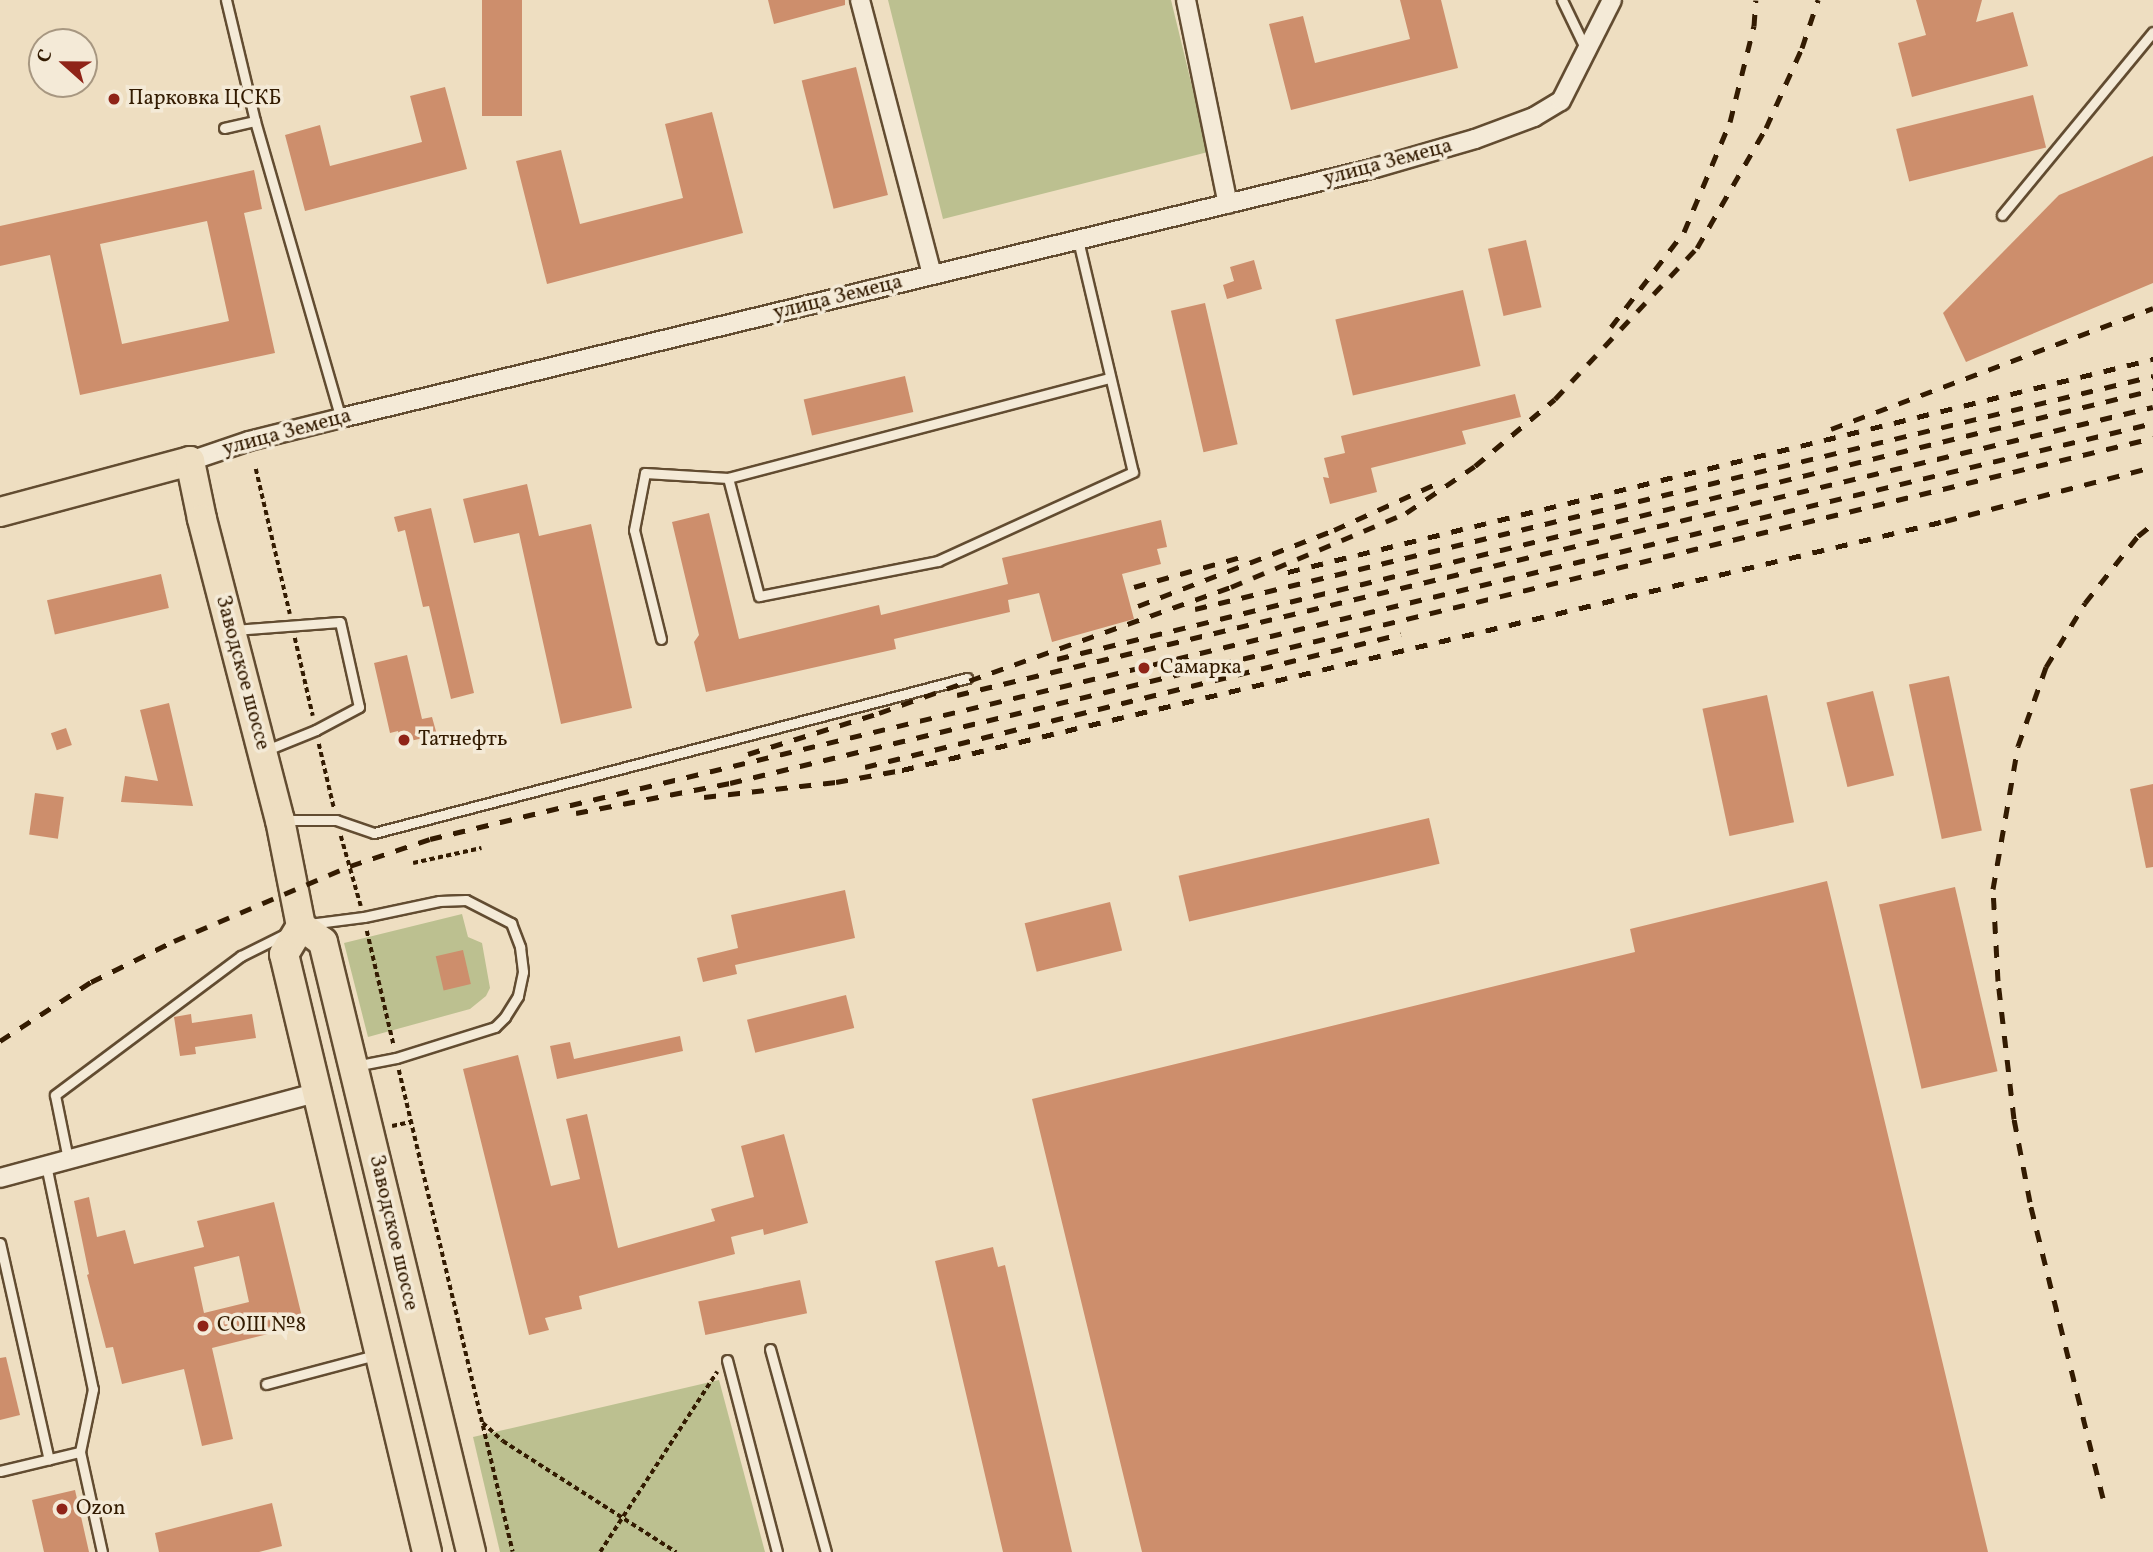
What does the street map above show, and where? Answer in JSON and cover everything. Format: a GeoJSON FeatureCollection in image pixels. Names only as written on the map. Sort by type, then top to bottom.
{"type":"FeatureCollection","features":[{"type":"Feature","properties":{"kind":"main road","name":"улица Земеца"},"geometry":{"type":"LineString","coordinates":[[0,512],[190,461]]}},
{"type":"Feature","properties":{"kind":"main road","name":"Заводское шоссе"},"geometry":{"type":"LineString","coordinates":[[190,461],[280,820],[300,926],[284,954],[319,1092],[426,1552]]}},
{"type":"Feature","properties":{"kind":"main road","name":"Заводское шоссе"},"geometry":{"type":"LineString","coordinates":[[300,926],[323,942],[471,1552]]}},
{"type":"Feature","properties":{"kind":"street"},"geometry":{"type":"LineString","coordinates":[[860,0],[932,275]]}},
{"type":"Feature","properties":{"kind":"street"},"geometry":{"type":"LineString","coordinates":[[1186,0],[1228,204]]}},
{"type":"Feature","properties":{"kind":"street","name":"улица Земеца"},"geometry":{"type":"LineString","coordinates":[[190,461],[249,442],[341,418],[1375,168],[1475,139],[1534,117],[1561,101],[1612,0]]}},
{"type":"Feature","properties":{"kind":"street"},"geometry":{"type":"LineString","coordinates":[[0,1178],[319,1092]]}},
{"type":"Feature","properties":{"kind":"lane"},"geometry":{"type":"LineString","coordinates":[[226,0],[255,121],[341,418]]}},
{"type":"Feature","properties":{"kind":"lane"},"geometry":{"type":"LineString","coordinates":[[1562,0],[1587,53]]}},
{"type":"Feature","properties":{"kind":"lane"},"geometry":{"type":"LineString","coordinates":[[2002,215],[2153,32]]}},
{"type":"Feature","properties":{"kind":"lane"},"geometry":{"type":"LineString","coordinates":[[224,128],[255,121]]}},
{"type":"Feature","properties":{"kind":"lane"},"geometry":{"type":"LineString","coordinates":[[728,478],[759,596],[938,561],[1133,472],[1078,240]]}},
{"type":"Feature","properties":{"kind":"lane"},"geometry":{"type":"LineString","coordinates":[[661,639],[634,530],[645,473],[728,478],[1109,378]]}},
{"type":"Feature","properties":{"kind":"lane"},"geometry":{"type":"LineString","coordinates":[[231,630],[340,622],[359,707],[316,730],[262,751]]}},
{"type":"Feature","properties":{"kind":"lane"},"geometry":{"type":"LineString","coordinates":[[280,820],[337,820],[374,834],[967,678]]}},
{"type":"Feature","properties":{"kind":"lane"},"geometry":{"type":"LineString","coordinates":[[68,1159],[55,1095],[241,956],[300,926],[364,917],[439,901],[466,900],[510,923],[520,947],[523,972],[518,996],[495,1027],[396,1058],[353,1066]]}},
{"type":"Feature","properties":{"kind":"lane"},"geometry":{"type":"LineString","coordinates":[[46,1165],[93,1389],[80,1452],[102,1552]]}},
{"type":"Feature","properties":{"kind":"lane"},"geometry":{"type":"LineString","coordinates":[[0,1243],[49,1460]]}},
{"type":"Feature","properties":{"kind":"lane"},"geometry":{"type":"LineString","coordinates":[[770,1349],[826,1552]]}},
{"type":"Feature","properties":{"kind":"lane"},"geometry":{"type":"LineString","coordinates":[[266,1384],[381,1354]]}},
{"type":"Feature","properties":{"kind":"lane"},"geometry":{"type":"LineString","coordinates":[[725,1361],[777,1552]]}},
{"type":"Feature","properties":{"kind":"lane"},"geometry":{"type":"LineString","coordinates":[[0,1471],[80,1452]]}},
{"type":"Feature","properties":{"kind":"path"},"geometry":{"type":"LineString","coordinates":[[256,469],[337,820],[364,917],[513,1552]]}},
{"type":"Feature","properties":{"kind":"path"},"geometry":{"type":"LineString","coordinates":[[413,863],[481,848]]}},
{"type":"Feature","properties":{"kind":"path"},"geometry":{"type":"LineString","coordinates":[[600,1552],[725,1361]]}},
{"type":"Feature","properties":{"kind":"path"},"geometry":{"type":"LineString","coordinates":[[483,1423],[503,1441],[676,1552]]}},
{"type":"Feature","properties":{"kind":"green space"},"geometry":{"type":"Polygon","coordinates":[[[888,0],[1171,0],[1208,152],[943,219],[888,0]]]}},
{"type":"Feature","properties":{"kind":"green space"},"geometry":{"type":"Polygon","coordinates":[[[462,914],[468,937],[482,943],[490,988],[486,996],[470,1009],[368,1037],[344,943],[462,914]]]}},
{"type":"Feature","properties":{"kind":"green space"},"geometry":{"type":"Polygon","coordinates":[[[719,1380],[765,1552],[500,1552],[473,1437],[719,1380]]]}},
{"type":"Feature","properties":{"kind":"building"},"geometry":{"type":"Polygon","coordinates":[[[482,0],[522,0],[522,116],[482,116],[482,0]]]}},
{"type":"Feature","properties":{"kind":"building"},"geometry":{"type":"Polygon","coordinates":[[[768,0],[845,0],[845,5],[774,24],[768,0]]]}},
{"type":"Feature","properties":{"kind":"building"},"geometry":{"type":"Polygon","coordinates":[[[1400,0],[1441,0],[1458,68],[1291,110],[1269,24],[1303,16],[1315,63],[1410,39],[1400,0]]]}},
{"type":"Feature","properties":{"kind":"building"},"geometry":{"type":"Polygon","coordinates":[[[1916,0],[1982,0],[1976,22],[2013,12],[2028,66],[1912,97],[1898,43],[1926,35],[1916,0]]]}},
{"type":"Feature","properties":{"kind":"building"},"geometry":{"type":"Polygon","coordinates":[[[856,67],[888,195],[834,209],[802,81],[856,67]]]}},
{"type":"Feature","properties":{"kind":"building"},"geometry":{"type":"Polygon","coordinates":[[[445,87],[467,169],[305,211],[285,135],[320,125],[330,166],[422,142],[410,96],[445,87]]]}},
{"type":"Feature","properties":{"kind":"building"},"geometry":{"type":"Polygon","coordinates":[[[2033,95],[2046,147],[1909,182],[1896,129],[2033,95]]]}},
{"type":"Feature","properties":{"kind":"building"},"geometry":{"type":"Polygon","coordinates":[[[712,112],[743,233],[547,284],[516,161],[561,150],[580,224],[683,198],[665,124],[712,112]]]}},
{"type":"Feature","properties":{"kind":"building"},"geometry":{"type":"Polygon","coordinates":[[[2153,156],[2153,283],[1966,362],[1943,313],[2059,195],[2153,156]]]}},
{"type":"Feature","properties":{"kind":"building"},"geometry":{"type":"Polygon","coordinates":[[[254,170],[262,209],[244,213],[275,353],[80,395],[50,255],[0,266],[0,226],[254,170]],[[207,221],[100,244],[122,344],[229,321],[207,221]]]}},
{"type":"Feature","properties":{"kind":"building"},"geometry":{"type":"Polygon","coordinates":[[[1526,240],[1542,307],[1504,316],[1488,249],[1526,240]]]}},
{"type":"Feature","properties":{"kind":"building"},"geometry":{"type":"Polygon","coordinates":[[[1254,260],[1262,289],[1227,299],[1223,285],[1234,281],[1230,267],[1254,260]]]}},
{"type":"Feature","properties":{"kind":"building"},"geometry":{"type":"Polygon","coordinates":[[[1463,290],[1481,366],[1353,395],[1335,319],[1463,290]]]}},
{"type":"Feature","properties":{"kind":"building"},"geometry":{"type":"Polygon","coordinates":[[[1205,303],[1238,444],[1204,452],[1171,311],[1205,303]]]}},
{"type":"Feature","properties":{"kind":"building"},"geometry":{"type":"Polygon","coordinates":[[[905,376],[913,412],[812,435],[804,399],[905,376]]]}},
{"type":"Feature","properties":{"kind":"building"},"geometry":{"type":"Polygon","coordinates":[[[1515,394],[1521,417],[1462,431],[1466,444],[1371,468],[1377,492],[1330,504],[1323,477],[1329,478],[1324,458],[1345,453],[1341,436],[1515,394]]]}},
{"type":"Feature","properties":{"kind":"building"},"geometry":{"type":"Polygon","coordinates":[[[527,484],[539,536],[591,524],[632,708],[561,724],[519,533],[474,543],[463,499],[527,484]]]}},
{"type":"Feature","properties":{"kind":"building"},"geometry":{"type":"Polygon","coordinates":[[[431,508],[474,693],[451,699],[429,606],[423,607],[405,530],[398,532],[394,517],[431,508]]]}},
{"type":"Feature","properties":{"kind":"building"},"geometry":{"type":"Polygon","coordinates":[[[709,513],[739,639],[879,605],[881,615],[1008,584],[1002,558],[1161,520],[1167,547],[1157,549],[1161,564],[1122,574],[1134,619],[1052,642],[1039,593],[1008,600],[1010,612],[894,639],[896,649],[706,692],[694,642],[699,635],[672,522],[709,513]]]}},
{"type":"Feature","properties":{"kind":"building"},"geometry":{"type":"Polygon","coordinates":[[[161,574],[169,608],[55,634],[47,600],[161,574]]]}},
{"type":"Feature","properties":{"kind":"building"},"geometry":{"type":"Polygon","coordinates":[[[407,655],[422,719],[432,717],[437,735],[401,743],[398,731],[390,733],[374,663],[407,655]]]}},
{"type":"Feature","properties":{"kind":"building"},"geometry":{"type":"Polygon","coordinates":[[[1949,676],[1982,831],[1942,839],[1909,685],[1949,676]]]}},
{"type":"Feature","properties":{"kind":"building"},"geometry":{"type":"Polygon","coordinates":[[[1873,691],[1894,775],[1847,787],[1826,703],[1873,691]]]}},
{"type":"Feature","properties":{"kind":"building"},"geometry":{"type":"Polygon","coordinates":[[[1767,695],[1794,822],[1729,836],[1702,709],[1767,695]]]}},
{"type":"Feature","properties":{"kind":"building"},"geometry":{"type":"Polygon","coordinates":[[[169,703],[193,806],[121,802],[125,776],[158,781],[140,710],[169,703]]]}},
{"type":"Feature","properties":{"kind":"building"},"geometry":{"type":"Polygon","coordinates":[[[66,728],[72,745],[57,750],[51,733],[66,728]]]}},
{"type":"Feature","properties":{"kind":"building"},"geometry":{"type":"Polygon","coordinates":[[[2153,784],[2153,867],[2146,868],[2130,789],[2153,784]]]}},
{"type":"Feature","properties":{"kind":"building"},"geometry":{"type":"Polygon","coordinates":[[[35,793],[64,797],[58,839],[29,835],[35,793]]]}},
{"type":"Feature","properties":{"kind":"building"},"geometry":{"type":"Polygon","coordinates":[[[1429,818],[1440,864],[1189,922],[1179,876],[1429,818]]]}},
{"type":"Feature","properties":{"kind":"building"},"geometry":{"type":"Polygon","coordinates":[[[1827,881],[1988,1552],[1142,1552],[1032,1099],[1635,952],[1630,929],[1827,881]]]}},
{"type":"Feature","properties":{"kind":"building"},"geometry":{"type":"Polygon","coordinates":[[[1955,887],[1998,1071],[1922,1089],[1879,905],[1955,887]]]}},
{"type":"Feature","properties":{"kind":"building"},"geometry":{"type":"Polygon","coordinates":[[[845,890],[855,938],[735,965],[737,974],[703,982],[697,958],[738,948],[731,915],[845,890]]]}},
{"type":"Feature","properties":{"kind":"building"},"geometry":{"type":"Polygon","coordinates":[[[1110,902],[1122,951],[1037,972],[1025,923],[1110,902]]]}},
{"type":"Feature","properties":{"kind":"building"},"geometry":{"type":"Polygon","coordinates":[[[463,950],[471,984],[444,990],[436,956],[463,950]]]}},
{"type":"Feature","properties":{"kind":"building"},"geometry":{"type":"Polygon","coordinates":[[[846,995],[854,1028],[755,1053],[747,1020],[846,995]]]}},
{"type":"Feature","properties":{"kind":"building"},"geometry":{"type":"Polygon","coordinates":[[[191,1014],[192,1023],[252,1014],[256,1038],[195,1047],[196,1054],[180,1056],[174,1017],[191,1014]]]}},
{"type":"Feature","properties":{"kind":"building"},"geometry":{"type":"Polygon","coordinates":[[[680,1036],[683,1051],[557,1079],[550,1046],[570,1042],[574,1059],[680,1036]]]}},
{"type":"Feature","properties":{"kind":"building"},"geometry":{"type":"Polygon","coordinates":[[[518,1055],[551,1186],[580,1179],[566,1119],[587,1114],[618,1248],[715,1221],[711,1209],[754,1197],[741,1146],[784,1134],[808,1223],[764,1235],[763,1229],[731,1237],[735,1254],[579,1296],[582,1309],[545,1318],[549,1330],[529,1335],[463,1069],[518,1055]]]}},
{"type":"Feature","properties":{"kind":"building"},"geometry":{"type":"Polygon","coordinates":[[[89,1197],[97,1237],[125,1230],[134,1264],[204,1247],[197,1221],[274,1202],[304,1325],[212,1348],[233,1439],[202,1446],[184,1369],[122,1384],[113,1347],[106,1348],[87,1275],[89,1274],[74,1201],[89,1197]],[[239,1256],[194,1267],[204,1313],[249,1302],[239,1256]]]}},
{"type":"Feature","properties":{"kind":"building"},"geometry":{"type":"Polygon","coordinates":[[[993,1247],[998,1267],[1005,1265],[1072,1552],[1003,1552],[935,1261],[993,1247]]]}},
{"type":"Feature","properties":{"kind":"building"},"geometry":{"type":"Polygon","coordinates":[[[800,1280],[807,1313],[705,1335],[698,1302],[800,1280]]]}},
{"type":"Feature","properties":{"kind":"building"},"geometry":{"type":"Polygon","coordinates":[[[6,1357],[20,1415],[0,1420],[0,1358],[6,1357]]]}},
{"type":"Feature","properties":{"kind":"building"},"geometry":{"type":"Polygon","coordinates":[[[75,1490],[89,1552],[44,1552],[32,1500],[75,1490]]]}},
{"type":"Feature","properties":{"kind":"building"},"geometry":{"type":"Polygon","coordinates":[[[272,1503],[282,1546],[259,1552],[159,1552],[155,1533],[272,1503]]]}},
{"type":"Feature","properties":{"kind":"railway"},"geometry":{"type":"LineString","coordinates":[[1611,327],[1684,232],[1730,122],[1754,26],[1756,0]]}},
{"type":"Feature","properties":{"kind":"railway"},"geometry":{"type":"LineString","coordinates":[[748,754],[879,713],[1231,587],[1406,513],[1475,466],[1555,399],[1697,248],[1766,128],[1802,48],[1818,0]]}},
{"type":"Feature","properties":{"kind":"railway"},"geometry":{"type":"LineString","coordinates":[[1831,429],[2153,308]]}},
{"type":"Feature","properties":{"kind":"railway"},"geometry":{"type":"LineString","coordinates":[[1288,572],[2153,359]]}},
{"type":"Feature","properties":{"kind":"railway"},"geometry":{"type":"LineString","coordinates":[[1195,609],[2153,376]]}},
{"type":"Feature","properties":{"kind":"railway"},"geometry":{"type":"LineString","coordinates":[[1057,659],[2153,390]]}},
{"type":"Feature","properties":{"kind":"railway"},"geometry":{"type":"LineString","coordinates":[[957,695],[2153,407]]}},
{"type":"Feature","properties":{"kind":"railway"},"geometry":{"type":"LineString","coordinates":[[0,1041],[91,982],[174,941],[350,866],[430,839],[2153,423]]}},
{"type":"Feature","properties":{"kind":"railway"},"geometry":{"type":"LineString","coordinates":[[576,813],[730,783],[2153,438]]}},
{"type":"Feature","properties":{"kind":"railway"},"geometry":{"type":"LineString","coordinates":[[704,797],[836,782],[902,770],[1945,521],[2153,467]]}},
{"type":"Feature","properties":{"kind":"railway"},"geometry":{"type":"LineString","coordinates":[[1138,606],[1334,530],[1433,485]]}},
{"type":"Feature","properties":{"kind":"railway"},"geometry":{"type":"LineString","coordinates":[[2103,1498],[2030,1202],[2014,1119],[1998,981],[1993,889],[2018,746],[2046,667],[2085,603],[2138,536],[2153,524]]}},
{"type":"Feature","properties":{"kind":"railway"},"geometry":{"type":"LineString","coordinates":[[1134,587],[1244,556]]}},
{"type":"Feature","properties":{"kind":"railway"},"geometry":{"type":"LineString","coordinates":[[865,767],[1401,634]]}},
{"type":"Feature","properties":{"kind":"place","name":"Парковка ЦСКБ"},"geometry":{"type":"Point","coordinates":[114,99]}},
{"type":"Feature","properties":{"kind":"place","name":"Самарка"},"geometry":{"type":"Point","coordinates":[1144,668]}},
{"type":"Feature","properties":{"kind":"place","name":"Татнефть"},"geometry":{"type":"Point","coordinates":[404,740]}},
{"type":"Feature","properties":{"kind":"place","name":"СОШ №8"},"geometry":{"type":"Point","coordinates":[203,1326]}},
{"type":"Feature","properties":{"kind":"place","name":"Ozon"},"geometry":{"type":"Point","coordinates":[62,1509]}}]}
